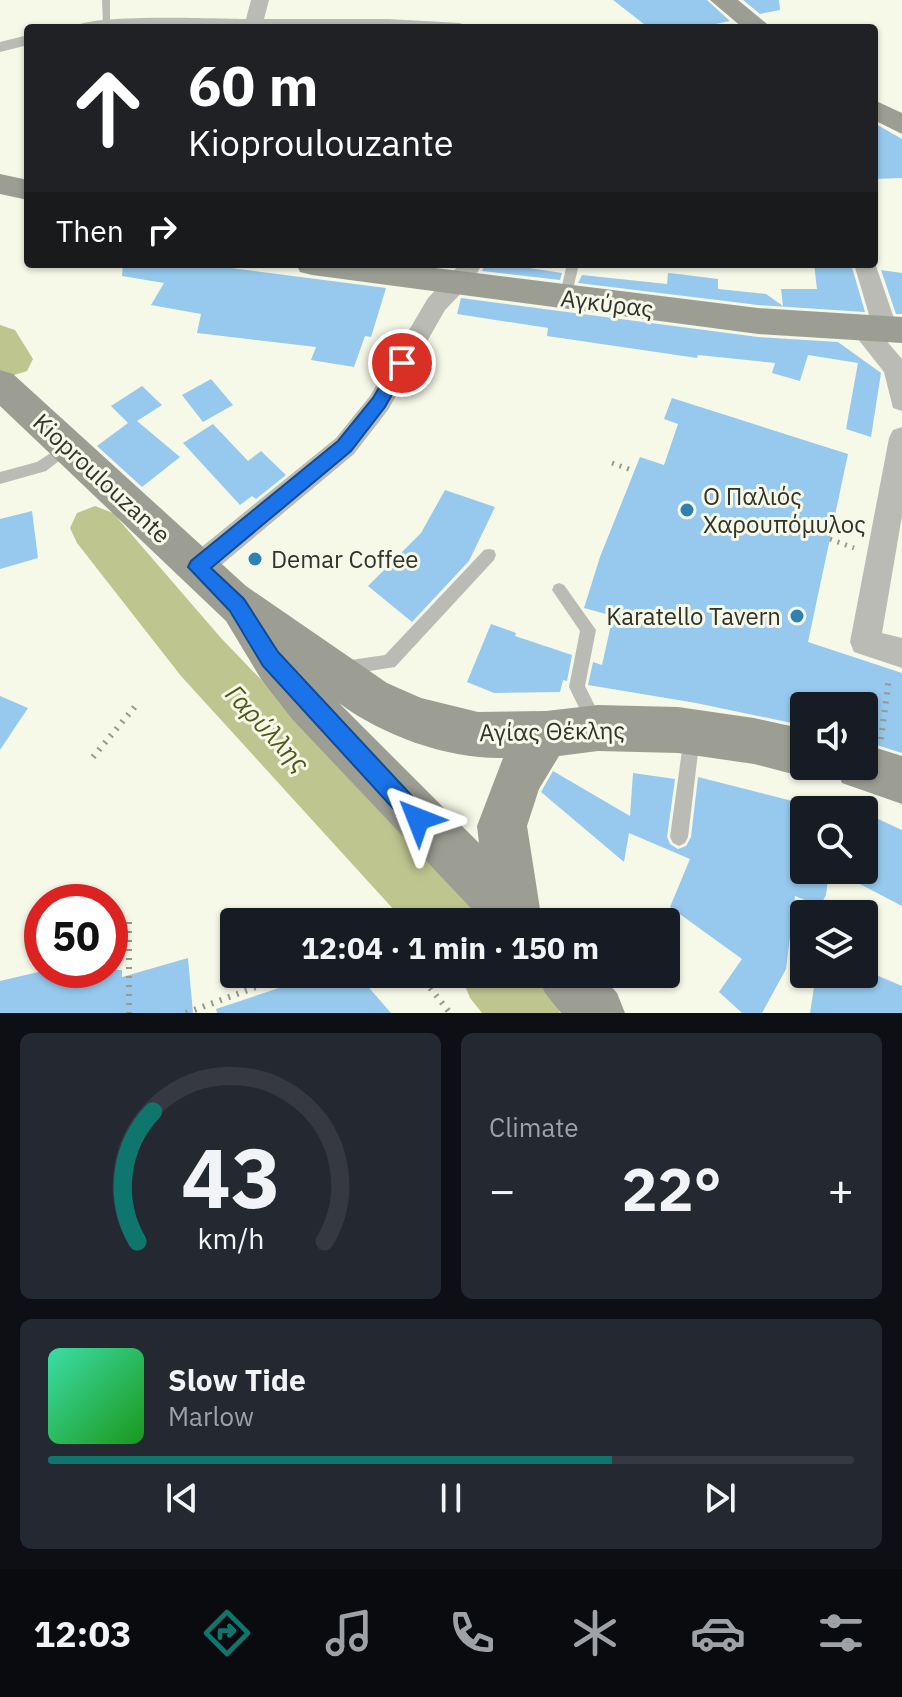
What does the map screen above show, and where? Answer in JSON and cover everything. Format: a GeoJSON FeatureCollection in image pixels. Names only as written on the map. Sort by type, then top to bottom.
{"type":"FeatureCollection","features":[{"type":"Feature","properties":{"kind":"main road"},"geometry":{"type":"LineString","coordinates":[[722,0],[754,24]]}},
{"type":"Feature","properties":{"kind":"main road"},"geometry":{"type":"LineString","coordinates":[[878,110],[902,125]]}},
{"type":"Feature","properties":{"kind":"main road"},"geometry":{"type":"LineString","coordinates":[[0,184],[24,189]]}},
{"type":"Feature","properties":{"kind":"main road","name":"Αγκύρας"},"geometry":{"type":"LineString","coordinates":[[372,268],[463,274],[565,298],[758,321],[883,330]]}},
{"type":"Feature","properties":{"kind":"main road","name":"Kioproulouzante"},"geometry":{"type":"LineString","coordinates":[[7,391],[55,456],[198,567],[237,605]]}},
{"type":"Feature","properties":{"kind":"main road"},"geometry":{"type":"LineString","coordinates":[[237,605],[270,659],[387,788],[505,908]]}},
{"type":"Feature","properties":{"kind":"main road","name":"Αγίας Θέκλης"},"geometry":{"type":"LineString","coordinates":[[237,605],[371,699],[442,728],[478,735],[546,734],[598,728],[692,732],[790,750]]}},
{"type":"Feature","properties":{"kind":"main road"},"geometry":{"type":"LineString","coordinates":[[515,908],[502,826],[527,781],[546,734]]}},
{"type":"Feature","properties":{"kind":"main road"},"geometry":{"type":"LineString","coordinates":[[576,988],[597,1013]]}},
{"type":"Feature","properties":{"kind":"street"},"geometry":{"type":"LineString","coordinates":[[255,24],[260,0]]}},
{"type":"Feature","properties":{"kind":"street"},"geometry":{"type":"LineString","coordinates":[[383,0],[388,24]]}},
{"type":"Feature","properties":{"kind":"street"},"geometry":{"type":"LineString","coordinates":[[0,47],[24,41]]}},
{"type":"Feature","properties":{"kind":"street"},"geometry":{"type":"LineString","coordinates":[[866,268],[896,369],[902,401]]}},
{"type":"Feature","properties":{"kind":"street"},"geometry":{"type":"LineString","coordinates":[[198,567],[345,446],[379,403],[436,304],[463,274]]}},
{"type":"Feature","properties":{"kind":"street"},"geometry":{"type":"LineString","coordinates":[[897,652],[865,642],[902,438]]}},
{"type":"Feature","properties":{"kind":"lane"},"geometry":{"type":"LineString","coordinates":[[106,0],[107,24]]}},
{"type":"Feature","properties":{"kind":"lane"},"geometry":{"type":"LineString","coordinates":[[565,298],[572,268]]}},
{"type":"Feature","properties":{"kind":"lane"},"geometry":{"type":"LineString","coordinates":[[0,478],[55,456]]}},
{"type":"Feature","properties":{"kind":"lane"},"geometry":{"type":"LineString","coordinates":[[330,670],[389,662],[489,555]]}},
{"type":"Feature","properties":{"kind":"lane"},"geometry":{"type":"LineString","coordinates":[[559,590],[588,630],[577,687],[598,728]]}},
{"type":"Feature","properties":{"kind":"lane"},"geometry":{"type":"LineString","coordinates":[[679,837],[692,732]]}},
{"type":"Feature","properties":{"kind":"path"},"geometry":{"type":"LineString","coordinates":[[612,463],[634,471]]}},
{"type":"Feature","properties":{"kind":"path"},"geometry":{"type":"LineString","coordinates":[[880,773],[897,652]]}},
{"type":"Feature","properties":{"kind":"path"},"geometry":{"type":"LineString","coordinates":[[93,757],[138,703]]}},
{"type":"Feature","properties":{"kind":"path"},"geometry":{"type":"LineString","coordinates":[[129,922],[129,1013]]}},
{"type":"Feature","properties":{"kind":"path"},"geometry":{"type":"LineString","coordinates":[[186,1013],[253,988]]}},
{"type":"Feature","properties":{"kind":"path"},"geometry":{"type":"LineString","coordinates":[[430,988],[450,1013]]}},
{"type":"Feature","properties":{"kind":"building"},"geometry":{"type":"Polygon","coordinates":[[[613,0],[707,0],[730,21],[715,24],[644,24],[613,0]]]}},
{"type":"Feature","properties":{"kind":"building"},"geometry":{"type":"Polygon","coordinates":[[[743,0],[779,0],[780,10],[760,14],[743,0]]]}},
{"type":"Feature","properties":{"kind":"building"},"geometry":{"type":"Polygon","coordinates":[[[878,125],[902,139],[902,178],[878,179],[878,125]]]}},
{"type":"Feature","properties":{"kind":"building"},"geometry":{"type":"Polygon","coordinates":[[[123,268],[232,268],[386,288],[371,337],[365,336],[354,367],[311,360],[316,347],[197,333],[201,314],[151,305],[164,283],[122,276],[123,268]]]}},
{"type":"Feature","properties":{"kind":"building"},"geometry":{"type":"Polygon","coordinates":[[[483,268],[529,268],[562,273],[560,280],[482,271],[483,268]]]}},
{"type":"Feature","properties":{"kind":"building"},"geometry":{"type":"Polygon","coordinates":[[[814,268],[852,268],[865,312],[758,305],[578,283],[582,275],[667,284],[668,273],[678,274],[718,279],[718,289],[766,294],[783,306],[781,289],[817,289],[814,268]]]}},
{"type":"Feature","properties":{"kind":"building"},"geometry":{"type":"Polygon","coordinates":[[[881,270],[902,273],[902,314],[896,314],[881,270]]]}},
{"type":"Feature","properties":{"kind":"building"},"geometry":{"type":"Polygon","coordinates":[[[461,298],[758,337],[838,342],[881,373],[871,437],[846,429],[858,363],[808,355],[800,381],[772,373],[775,363],[698,355],[697,358],[547,336],[548,328],[457,314],[461,298]]]}},
{"type":"Feature","properties":{"kind":"building"},"geometry":{"type":"Polygon","coordinates":[[[211,379],[233,405],[203,422],[182,395],[211,379]]]}},
{"type":"Feature","properties":{"kind":"building"},"geometry":{"type":"Polygon","coordinates":[[[142,386],[162,405],[137,421],[180,457],[142,487],[97,446],[128,423],[111,406],[142,386]]]}},
{"type":"Feature","properties":{"kind":"building"},"geometry":{"type":"Polygon","coordinates":[[[672,398],[848,454],[808,642],[902,673],[902,753],[878,745],[878,692],[790,692],[790,723],[588,685],[593,662],[602,665],[613,616],[584,608],[600,557],[640,457],[664,465],[678,424],[664,419],[672,398]]]}},
{"type":"Feature","properties":{"kind":"building"},"geometry":{"type":"Polygon","coordinates":[[[213,424],[248,461],[261,451],[286,475],[256,499],[252,496],[240,505],[183,443],[213,424]]]}},
{"type":"Feature","properties":{"kind":"building"},"geometry":{"type":"Polygon","coordinates":[[[445,490],[495,507],[469,561],[412,622],[368,586],[421,533],[445,490]]]}},
{"type":"Feature","properties":{"kind":"building"},"geometry":{"type":"Polygon","coordinates":[[[32,511],[38,558],[0,569],[0,519],[32,511]]]}},
{"type":"Feature","properties":{"kind":"building"},"geometry":{"type":"Polygon","coordinates":[[[491,624],[516,633],[515,636],[572,655],[567,681],[563,680],[560,692],[494,693],[467,682],[491,624]]]}},
{"type":"Feature","properties":{"kind":"building"},"geometry":{"type":"Polygon","coordinates":[[[0,696],[28,708],[0,750],[0,696]]]}},
{"type":"Feature","properties":{"kind":"building"},"geometry":{"type":"Polygon","coordinates":[[[553,771],[630,816],[633,773],[675,779],[667,837],[670,844],[678,849],[686,846],[691,837],[698,777],[790,800],[790,884],[827,884],[826,895],[823,900],[805,900],[795,896],[795,900],[790,900],[786,969],[762,1013],[742,1013],[719,992],[742,959],[680,914],[680,908],[670,907],[690,859],[629,833],[624,862],[541,792],[553,771]]]}},
{"type":"Feature","properties":{"kind":"building"},"geometry":{"type":"Polygon","coordinates":[[[878,819],[902,830],[902,906],[860,884],[878,884],[878,819]]]}},
{"type":"Feature","properties":{"kind":"building"},"geometry":{"type":"Polygon","coordinates":[[[188,958],[193,1013],[0,1013],[0,981],[24,975],[24,988],[128,988],[128,975],[188,958]]]}},
{"type":"Feature","properties":{"kind":"building"},"geometry":{"type":"Polygon","coordinates":[[[878,976],[902,986],[902,1013],[810,1013],[814,988],[878,988],[878,976]]]}},
{"type":"Feature","properties":{"kind":"building"},"geometry":{"type":"Polygon","coordinates":[[[279,988],[369,988],[391,1013],[217,1013],[216,1009],[279,988]]]}},
{"type":"Feature","properties":{"kind":"waterway","name":"Γαρύλλης"},"geometry":{"type":"LineString","coordinates":[[0,341],[11,359]]}},
{"type":"Feature","properties":{"kind":"waterway","name":"Γαρύλλης"},"geometry":{"type":"LineString","coordinates":[[95,528],[201,657],[436,908]]}},
{"type":"Feature","properties":{"kind":"waterway","name":"Γαρύλλης"},"geometry":{"type":"LineString","coordinates":[[505,988],[525,1013]]}},
{"type":"Feature","properties":{"kind":"place","name":"Ο Παλιός Χαρουπόμυλος"},"geometry":{"type":"Point","coordinates":[687,510]}},
{"type":"Feature","properties":{"kind":"place","name":"Demar Coffee"},"geometry":{"type":"Point","coordinates":[255,559]}},
{"type":"Feature","properties":{"kind":"place","name":"Karatello Tavern"},"geometry":{"type":"Point","coordinates":[797,616]}},
{"type":"Feature","properties":{"kind":"route"},"geometry":{"type":"LineString","coordinates":[[402,363],[379,403],[345,446],[198,567],[237,605],[270,659],[418,819]]}}]}
